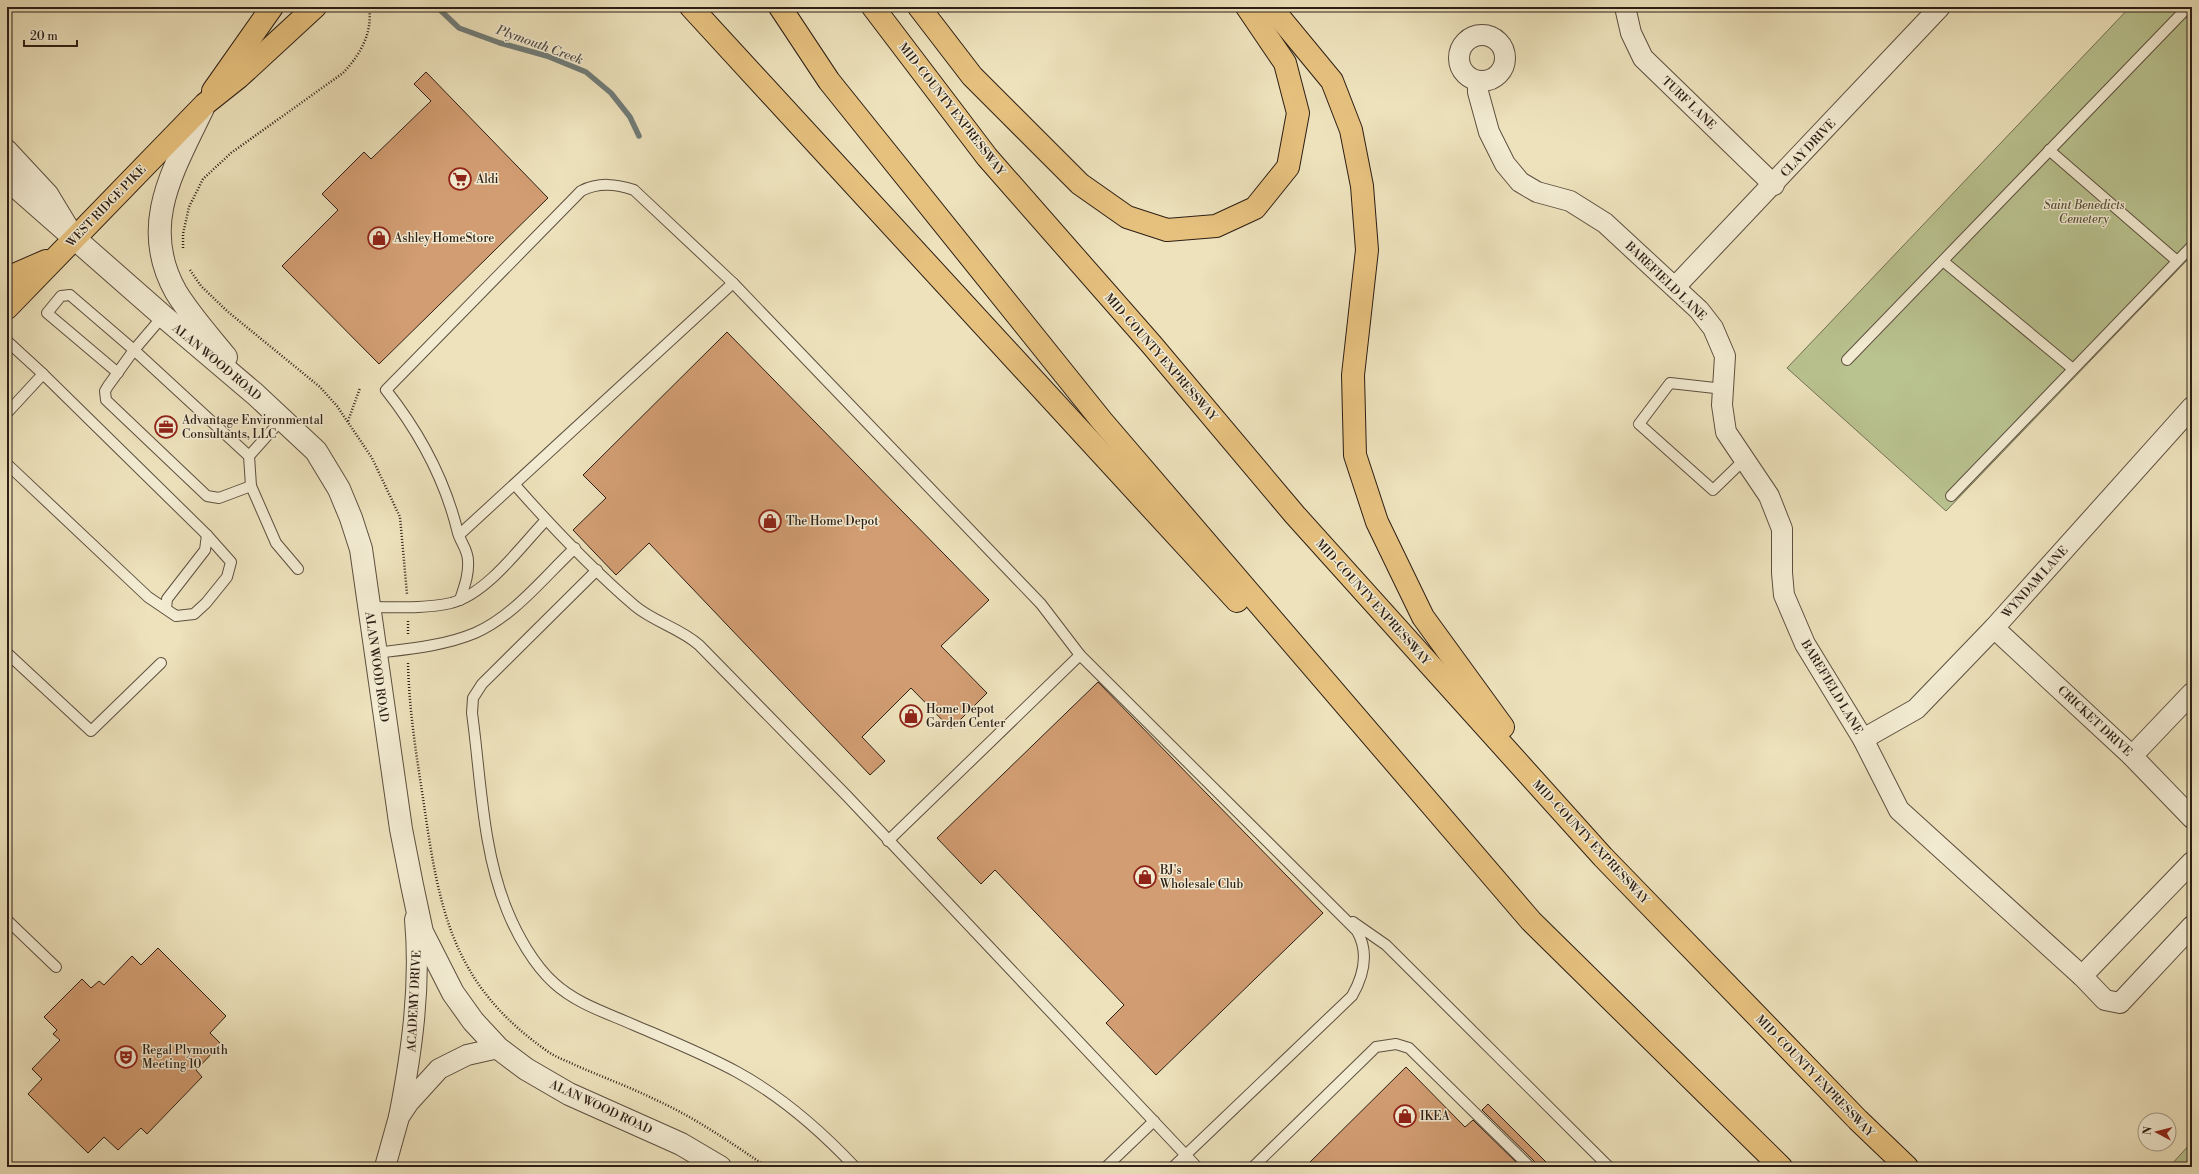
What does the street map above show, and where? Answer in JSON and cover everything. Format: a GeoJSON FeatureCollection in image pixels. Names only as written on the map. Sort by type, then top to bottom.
{"type":"FeatureCollection","features":[{"type":"Feature","properties":{"kind":"main road","name":"WEST RIDGE PIKE"},"geometry":{"type":"LineString","coordinates":[[205,104],[227,68],[272,7]]}},
{"type":"Feature","properties":{"kind":"main road"},"geometry":{"type":"LineString","coordinates":[[691,7],[1531,921],[1781,1167]]}},
{"type":"Feature","properties":{"kind":"main road"},"geometry":{"type":"LineString","coordinates":[[780,7],[829,81],[1102,421],[1531,921]]}},
{"type":"Feature","properties":{"kind":"main road","name":"MID-COUNTY EXPRESSWAY"},"geometry":{"type":"LineString","coordinates":[[873,7],[987,157],[1152,345],[1294,515],[1602,857],[1852,1115],[1907,1167]]}},
{"type":"Feature","properties":{"kind":"main road"},"geometry":{"type":"LineString","coordinates":[[919,7],[972,76],[1080,184],[1127,217],[1167,230],[1216,226],[1255,208],[1288,167],[1298,113],[1285,63],[1247,7]]}},
{"type":"Feature","properties":{"kind":"main road"},"geometry":{"type":"LineString","coordinates":[[1271,7],[1332,81],[1351,130],[1362,186],[1367,250],[1352,375],[1355,455],[1377,522],[1423,617],[1464,676],[1602,857]]}},
{"type":"Feature","properties":{"kind":"main road","name":"WEST RIDGE PIKE"},"geometry":{"type":"LineString","coordinates":[[7,308],[74,237],[205,104],[239,77],[310,12]]}},
{"type":"Feature","properties":{"kind":"main road"},"geometry":{"type":"LineString","coordinates":[[7,278],[56,256]]}},
{"type":"Feature","properties":{"kind":"street","name":"TURF LANE"},"geometry":{"type":"LineString","coordinates":[[1625,7],[1631,33],[1642,58],[1774,185]]}},
{"type":"Feature","properties":{"kind":"street","name":"CLAY DRIVE"},"geometry":{"type":"LineString","coordinates":[[1675,287],[1774,185],[1940,7]]}},
{"type":"Feature","properties":{"kind":"street","name":"BAREFIELD LANE"},"geometry":{"type":"LineString","coordinates":[[1478,81],[1478,92],[1489,132],[1505,164],[1520,182],[1537,192],[1570,201],[1605,223],[1699,310],[1720,341],[1725,356],[1722,405],[1726,432],[1769,496],[1782,530],[1782,573],[1784,595],[1804,644],[1863,739],[1898,810],[2082,976],[2106,1000],[2120,1003],[2192,926]]}},
{"type":"Feature","properties":{"kind":"street"},"geometry":{"type":"LineString","coordinates":[[205,104],[168,181],[160,219],[160,248],[176,291],[256,394]]}},
{"type":"Feature","properties":{"kind":"street","name":"ALAN WOOD ROAD"},"geometry":{"type":"LineString","coordinates":[[7,150],[48,194],[74,237],[162,316],[256,394],[316,451],[339,489],[351,518],[360,549],[401,829],[422,932],[453,993],[473,1021],[498,1048],[526,1069],[569,1094],[681,1144],[720,1167]]}},
{"type":"Feature","properties":{"kind":"street"},"geometry":{"type":"LineString","coordinates":[[7,179],[74,237]]}},
{"type":"Feature","properties":{"kind":"street","name":"WYNDAM LANE"},"geometry":{"type":"LineString","coordinates":[[1863,739],[1916,709],[1994,628],[2192,407]]}},
{"type":"Feature","properties":{"kind":"street","name":"CRICKET DRIVE"},"geometry":{"type":"LineString","coordinates":[[1994,628],[2132,756],[2192,818]]}},
{"type":"Feature","properties":{"kind":"street"},"geometry":{"type":"LineString","coordinates":[[2132,756],[2192,693]]}},
{"type":"Feature","properties":{"kind":"street"},"geometry":{"type":"LineString","coordinates":[[2082,976],[2192,862]]}},
{"type":"Feature","properties":{"kind":"street","name":"ACADEMY DRIVE"},"geometry":{"type":"LineString","coordinates":[[385,1167],[400,1117],[410,1064],[415,1014],[417,944],[412,885]]}},
{"type":"Feature","properties":{"kind":"street","name":"ACADEMY DRIVE"},"geometry":{"type":"LineString","coordinates":[[400,1117],[409,1102],[439,1069],[467,1055],[498,1048]]}},
{"type":"Feature","properties":{"kind":"lane"},"geometry":{"type":"LineString","coordinates":[[1847,360],[2188,7]]}},
{"type":"Feature","properties":{"kind":"lane"},"geometry":{"type":"LineString","coordinates":[[2049,150],[2177,261]]}},
{"type":"Feature","properties":{"kind":"lane"},"geometry":{"type":"LineString","coordinates":[[460,600],[467,576],[468,553],[459,535],[448,494],[438,471],[412,425],[386,390],[581,191],[589,187],[615,184],[634,190],[733,283],[1041,604],[1080,655],[1357,930],[1363,942],[1365,952],[1362,970],[1352,996],[1173,1167]]}},
{"type":"Feature","properties":{"kind":"lane"},"geometry":{"type":"LineString","coordinates":[[1951,496],[2192,246]]}},
{"type":"Feature","properties":{"kind":"lane"},"geometry":{"type":"LineString","coordinates":[[1942,261],[2074,369]]}},
{"type":"Feature","properties":{"kind":"lane"},"geometry":{"type":"LineString","coordinates":[[459,535],[733,283]]}},
{"type":"Feature","properties":{"kind":"lane"},"geometry":{"type":"LineString","coordinates":[[118,373],[46,313],[61,296],[70,295],[134,350],[234,444],[249,456]]}},
{"type":"Feature","properties":{"kind":"lane"},"geometry":{"type":"LineString","coordinates":[[162,316],[134,350],[108,386],[105,391],[106,400],[207,496],[219,498],[251,486]]}},
{"type":"Feature","properties":{"kind":"lane"},"geometry":{"type":"LineString","coordinates":[[7,341],[43,374],[207,535],[231,562],[227,577],[206,603],[194,614],[176,616],[148,597],[7,464]]}},
{"type":"Feature","properties":{"kind":"lane"},"geometry":{"type":"LineString","coordinates":[[7,413],[43,374]]}},
{"type":"Feature","properties":{"kind":"lane"},"geometry":{"type":"LineString","coordinates":[[1724,389],[1670,383],[1639,424],[1713,490],[1745,459]]}},
{"type":"Feature","properties":{"kind":"lane"},"geometry":{"type":"LineString","coordinates":[[282,419],[249,456],[251,486],[276,543],[298,568]]}},
{"type":"Feature","properties":{"kind":"lane"},"geometry":{"type":"LineString","coordinates":[[515,485],[546,520],[635,606],[684,634],[699,645],[888,841],[1197,1167]]}},
{"type":"Feature","properties":{"kind":"lane"},"geometry":{"type":"LineString","coordinates":[[369,607],[434,606],[460,600],[477,589],[495,574],[546,520]]}},
{"type":"Feature","properties":{"kind":"lane"},"geometry":{"type":"LineString","coordinates":[[166,609],[167,599],[205,550],[207,535]]}},
{"type":"Feature","properties":{"kind":"lane"},"geometry":{"type":"LineString","coordinates":[[376,653],[437,643],[475,633],[510,611],[575,548]]}},
{"type":"Feature","properties":{"kind":"lane"},"geometry":{"type":"LineString","coordinates":[[597,570],[482,684],[473,698],[472,713],[487,838],[507,910],[532,956],[553,982],[564,991],[586,1005],[709,1058],[740,1074],[818,1130],[856,1167]]}},
{"type":"Feature","properties":{"kind":"lane"},"geometry":{"type":"LineString","coordinates":[[7,653],[91,730],[162,663]]}},
{"type":"Feature","properties":{"kind":"lane"},"geometry":{"type":"LineString","coordinates":[[888,841],[1080,655]]}},
{"type":"Feature","properties":{"kind":"lane"},"geometry":{"type":"LineString","coordinates":[[1343,915],[1386,945],[1609,1167]]}},
{"type":"Feature","properties":{"kind":"lane"},"geometry":{"type":"LineString","coordinates":[[7,920],[56,967]]}},
{"type":"Feature","properties":{"kind":"lane"},"geometry":{"type":"LineString","coordinates":[[1253,1167],[1376,1048],[1390,1044],[1403,1045],[1409,1048],[1530,1167]]}},
{"type":"Feature","properties":{"kind":"lane"},"geometry":{"type":"LineString","coordinates":[[1106,1167],[1154,1121]]}},
{"type":"Feature","properties":{"kind":"path"},"geometry":{"type":"LineString","coordinates":[[369,7],[370,24]]}},
{"type":"Feature","properties":{"kind":"path"},"geometry":{"type":"LineString","coordinates":[[348,422],[360,388]]}},
{"type":"Feature","properties":{"kind":"green space","name":"Saint Benedicts Cemetery"},"geometry":{"type":"Polygon","coordinates":[[[2130,7],[2192,7],[2192,255],[1946,511],[1787,368],[2130,7]]]}},
{"type":"Feature","properties":{"kind":"green space"},"geometry":{"type":"Polygon","coordinates":[[[2192,1142],[2192,1167],[2169,1167],[2192,1142]]]}},
{"type":"Feature","properties":{"kind":"building"},"geometry":{"type":"Polygon","coordinates":[[[426,72],[548,198],[379,364],[282,266],[338,210],[322,194],[364,152],[371,159],[431,101],[414,84],[426,72]]]}},
{"type":"Feature","properties":{"kind":"building","name":"The Home Depot"},"geometry":{"type":"Polygon","coordinates":[[[727,332],[989,600],[941,646],[987,693],[951,729],[911,688],[862,737],[885,761],[870,775],[649,543],[616,575],[573,530],[606,498],[583,475],[727,332]]]}},
{"type":"Feature","properties":{"kind":"building","name":"BJ's Wholesale Club"},"geometry":{"type":"Polygon","coordinates":[[[1098,682],[1323,913],[1156,1075],[1106,1023],[1124,1005],[995,870],[981,884],[937,838],[1098,682]]]}},
{"type":"Feature","properties":{"kind":"building","name":"Regal Plymouth Meeting 10"},"geometry":{"type":"Polygon","coordinates":[[[158,948],[226,1016],[210,1033],[221,1044],[196,1070],[202,1077],[147,1134],[141,1128],[118,1150],[104,1137],[88,1153],[28,1094],[42,1079],[32,1069],[60,1040],[53,1034],[57,1030],[44,1017],[82,979],[91,988],[99,981],[104,985],[132,956],[141,965],[158,948]]]}},
{"type":"Feature","properties":{"kind":"building","name":"IKEA"},"geometry":{"type":"Polygon","coordinates":[[[1406,1067],[1465,1127],[1473,1120],[1521,1167],[1305,1167],[1406,1067]]]}},
{"type":"Feature","properties":{"kind":"building"},"geometry":{"type":"Polygon","coordinates":[[[1488,1104],[1551,1167],[1536,1167],[1535,1162],[1482,1110],[1488,1104]]]}},
{"type":"Feature","properties":{"kind":"waterway","name":"Plymouth Creek"},"geometry":{"type":"LineString","coordinates":[[437,7],[459,28],[500,43],[547,56],[586,72],[611,93],[630,117],[639,136]]}},
{"type":"Feature","properties":{"kind":"place","name":"Aldi"},"geometry":{"type":"Point","coordinates":[460,179]}},
{"type":"Feature","properties":{"kind":"place","name":"Ashley HomeStore"},"geometry":{"type":"Point","coordinates":[379,238]}},
{"type":"Feature","properties":{"kind":"place","name":"Advantage Environmental Consultants, LLC"},"geometry":{"type":"Point","coordinates":[166,427]}},
{"type":"Feature","properties":{"kind":"place","name":"The Home Depot"},"geometry":{"type":"Point","coordinates":[770,521]}},
{"type":"Feature","properties":{"kind":"place","name":"Home Depot Garden Center"},"geometry":{"type":"Point","coordinates":[911,716]}},
{"type":"Feature","properties":{"kind":"place","name":"BJ's Wholesale Club"},"geometry":{"type":"Point","coordinates":[1145,877]}},
{"type":"Feature","properties":{"kind":"place","name":"Regal Plymouth Meeting 10"},"geometry":{"type":"Point","coordinates":[126,1057]}},
{"type":"Feature","properties":{"kind":"place","name":"IKEA"},"geometry":{"type":"Point","coordinates":[1405,1116]}}]}
